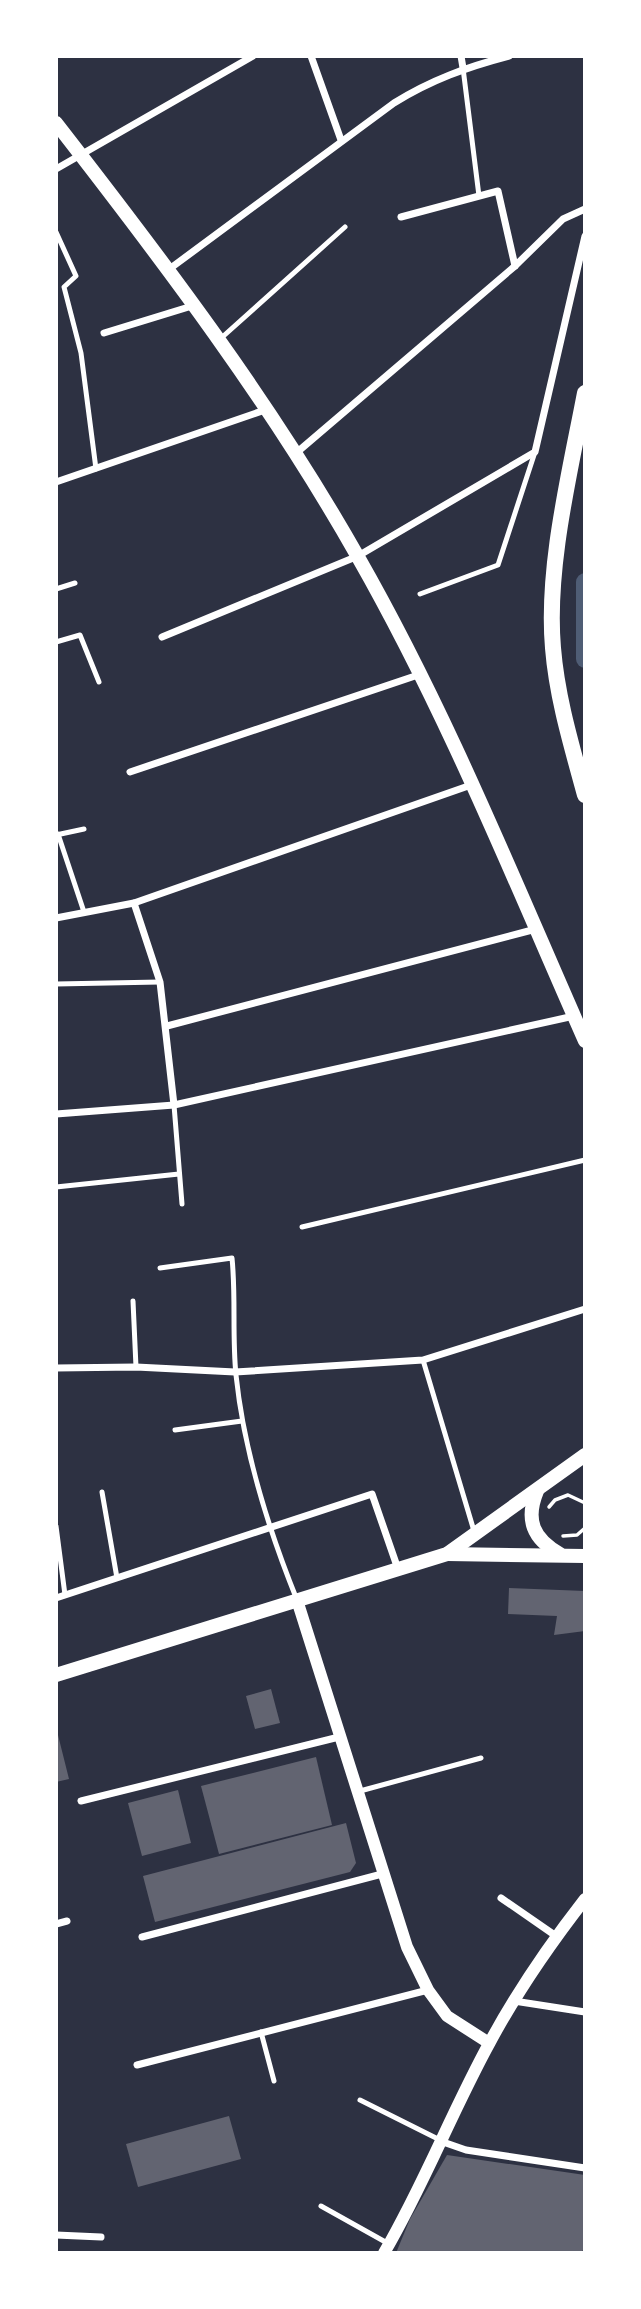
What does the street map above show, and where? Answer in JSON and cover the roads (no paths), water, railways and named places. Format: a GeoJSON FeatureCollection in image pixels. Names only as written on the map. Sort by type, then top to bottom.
{"type":"FeatureCollection","features":[{"type":"Feature","properties":{"kind":"main road"},"geometry":{"type":"LineString","coordinates":[[56,123],[269,409],[358,556],[421,674],[474,784],[585,1041]]}},
{"type":"Feature","properties":{"kind":"main road"},"geometry":{"type":"LineString","coordinates":[[585,393],[557,558],[553,647],[566,727],[585,794]]}},
{"type":"Feature","properties":{"kind":"main road"},"geometry":{"type":"LineString","coordinates":[[447,1554],[585,1455]]}},
{"type":"Feature","properties":{"kind":"main road"},"geometry":{"type":"LineString","coordinates":[[538,1490],[531,1506],[530,1522],[546,1546],[562,1555]]}},
{"type":"Feature","properties":{"kind":"main road"},"geometry":{"type":"LineString","coordinates":[[56,1675],[447,1554],[585,1556]]}},
{"type":"Feature","properties":{"kind":"street"},"geometry":{"type":"LineString","coordinates":[[56,169],[253,56]]}},
{"type":"Feature","properties":{"kind":"street"},"geometry":{"type":"LineString","coordinates":[[311,56],[341,140]]}},
{"type":"Feature","properties":{"kind":"street"},"geometry":{"type":"LineString","coordinates":[[461,56],[463,68]]}},
{"type":"Feature","properties":{"kind":"street"},"geometry":{"type":"LineString","coordinates":[[168,270],[341,140],[423,85],[463,68],[509,56]]}},
{"type":"Feature","properties":{"kind":"street"},"geometry":{"type":"LineString","coordinates":[[401,217],[498,191],[515,266]]}},
{"type":"Feature","properties":{"kind":"street"},"geometry":{"type":"LineString","coordinates":[[295,455],[515,266],[563,219],[585,209]]}},
{"type":"Feature","properties":{"kind":"street"},"geometry":{"type":"LineString","coordinates":[[162,637],[358,556],[535,452],[585,236]]}},
{"type":"Feature","properties":{"kind":"street"},"geometry":{"type":"LineString","coordinates":[[104,333],[192,306]]}},
{"type":"Feature","properties":{"kind":"street"},"geometry":{"type":"LineString","coordinates":[[56,482],[269,409]]}},
{"type":"Feature","properties":{"kind":"street"},"geometry":{"type":"LineString","coordinates":[[130,772],[421,674]]}},
{"type":"Feature","properties":{"kind":"street"},"geometry":{"type":"LineString","coordinates":[[56,918],[134,903],[474,784]]}},
{"type":"Feature","properties":{"kind":"street"},"geometry":{"type":"LineString","coordinates":[[134,903],[160,982],[174,1105]]}},
{"type":"Feature","properties":{"kind":"street"},"geometry":{"type":"LineString","coordinates":[[167,1026],[536,929]]}},
{"type":"Feature","properties":{"kind":"street"},"geometry":{"type":"LineString","coordinates":[[56,1114],[174,1105],[573,1016]]}},
{"type":"Feature","properties":{"kind":"street"},"geometry":{"type":"LineString","coordinates":[[56,1368],[136,1367],[235,1372],[424,1360],[585,1309]]}},
{"type":"Feature","properties":{"kind":"street"},"geometry":{"type":"LineString","coordinates":[[56,1598],[372,1494],[398,1569]]}},
{"type":"Feature","properties":{"kind":"street"},"geometry":{"type":"LineString","coordinates":[[297,1601],[407,1947],[428,1990],[447,2016],[489,2043]]}},
{"type":"Feature","properties":{"kind":"street"},"geometry":{"type":"LineString","coordinates":[[81,1801],[339,1737]]}},
{"type":"Feature","properties":{"kind":"street"},"geometry":{"type":"LineString","coordinates":[[142,1937],[382,1874]]}},
{"type":"Feature","properties":{"kind":"street"},"geometry":{"type":"LineString","coordinates":[[501,1898],[556,1936]]}},
{"type":"Feature","properties":{"kind":"street"},"geometry":{"type":"LineString","coordinates":[[387,2249],[443,2142],[489,2043],[556,1936],[585,1899]]}},
{"type":"Feature","properties":{"kind":"street"},"geometry":{"type":"LineString","coordinates":[[56,1924],[67,1921]]}},
{"type":"Feature","properties":{"kind":"street"},"geometry":{"type":"LineString","coordinates":[[137,2064],[428,1990]]}},
{"type":"Feature","properties":{"kind":"street"},"geometry":{"type":"LineString","coordinates":[[514,2001],[585,2012]]}},
{"type":"Feature","properties":{"kind":"street"},"geometry":{"type":"LineString","coordinates":[[443,2142],[466,2150],[585,2168]]}},
{"type":"Feature","properties":{"kind":"street"},"geometry":{"type":"LineString","coordinates":[[56,2235],[101,2237]]}},
{"type":"Feature","properties":{"kind":"lane"},"geometry":{"type":"LineString","coordinates":[[463,68],[479,196]]}},
{"type":"Feature","properties":{"kind":"lane"},"geometry":{"type":"LineString","coordinates":[[219,340],[345,228]]}},
{"type":"Feature","properties":{"kind":"lane"},"geometry":{"type":"LineString","coordinates":[[56,232],[76,276],[64,286],[82,354],[96,469]]}},
{"type":"Feature","properties":{"kind":"lane"},"geometry":{"type":"LineString","coordinates":[[420,594],[498,565],[535,452]]}},
{"type":"Feature","properties":{"kind":"lane"},"geometry":{"type":"LineString","coordinates":[[56,589],[75,583]]}},
{"type":"Feature","properties":{"kind":"lane"},"geometry":{"type":"LineString","coordinates":[[56,642],[80,635],[99,682]]}},
{"type":"Feature","properties":{"kind":"lane"},"geometry":{"type":"LineString","coordinates":[[84,829],[57,835],[84,912]]}},
{"type":"Feature","properties":{"kind":"lane"},"geometry":{"type":"LineString","coordinates":[[56,985],[160,982]]}},
{"type":"Feature","properties":{"kind":"lane"},"geometry":{"type":"LineString","coordinates":[[174,1105],[182,1204]]}},
{"type":"Feature","properties":{"kind":"lane"},"geometry":{"type":"LineString","coordinates":[[302,1227],[585,1160]]}},
{"type":"Feature","properties":{"kind":"lane"},"geometry":{"type":"LineString","coordinates":[[56,1187],[180,1174]]}},
{"type":"Feature","properties":{"kind":"lane"},"geometry":{"type":"LineString","coordinates":[[160,1268],[232,1258],[236,1294],[235,1372],[242,1421],[269,1530],[297,1601]]}},
{"type":"Feature","properties":{"kind":"lane"},"geometry":{"type":"LineString","coordinates":[[133,1301],[136,1367]]}},
{"type":"Feature","properties":{"kind":"lane"},"geometry":{"type":"LineString","coordinates":[[424,1360],[475,1534]]}},
{"type":"Feature","properties":{"kind":"lane"},"geometry":{"type":"LineString","coordinates":[[176,1430],[242,1421]]}},
{"type":"Feature","properties":{"kind":"lane"},"geometry":{"type":"LineString","coordinates":[[102,1492],[117,1578]]}},
{"type":"Feature","properties":{"kind":"lane"},"geometry":{"type":"LineString","coordinates":[[56,1526],[65,1595]]}},
{"type":"Feature","properties":{"kind":"lane"},"geometry":{"type":"LineString","coordinates":[[356,1792],[481,1758]]}},
{"type":"Feature","properties":{"kind":"lane"},"geometry":{"type":"LineString","coordinates":[[261,2032],[274,2081]]}},
{"type":"Feature","properties":{"kind":"lane"},"geometry":{"type":"LineString","coordinates":[[360,2099],[443,2142]]}},
{"type":"Feature","properties":{"kind":"lane"},"geometry":{"type":"LineString","coordinates":[[321,2206],[387,2249]]}},
{"type":"Feature","properties":{"kind":"waterway"},"geometry":{"type":"LineString","coordinates":[[585,582],[585,659]]}}]}
